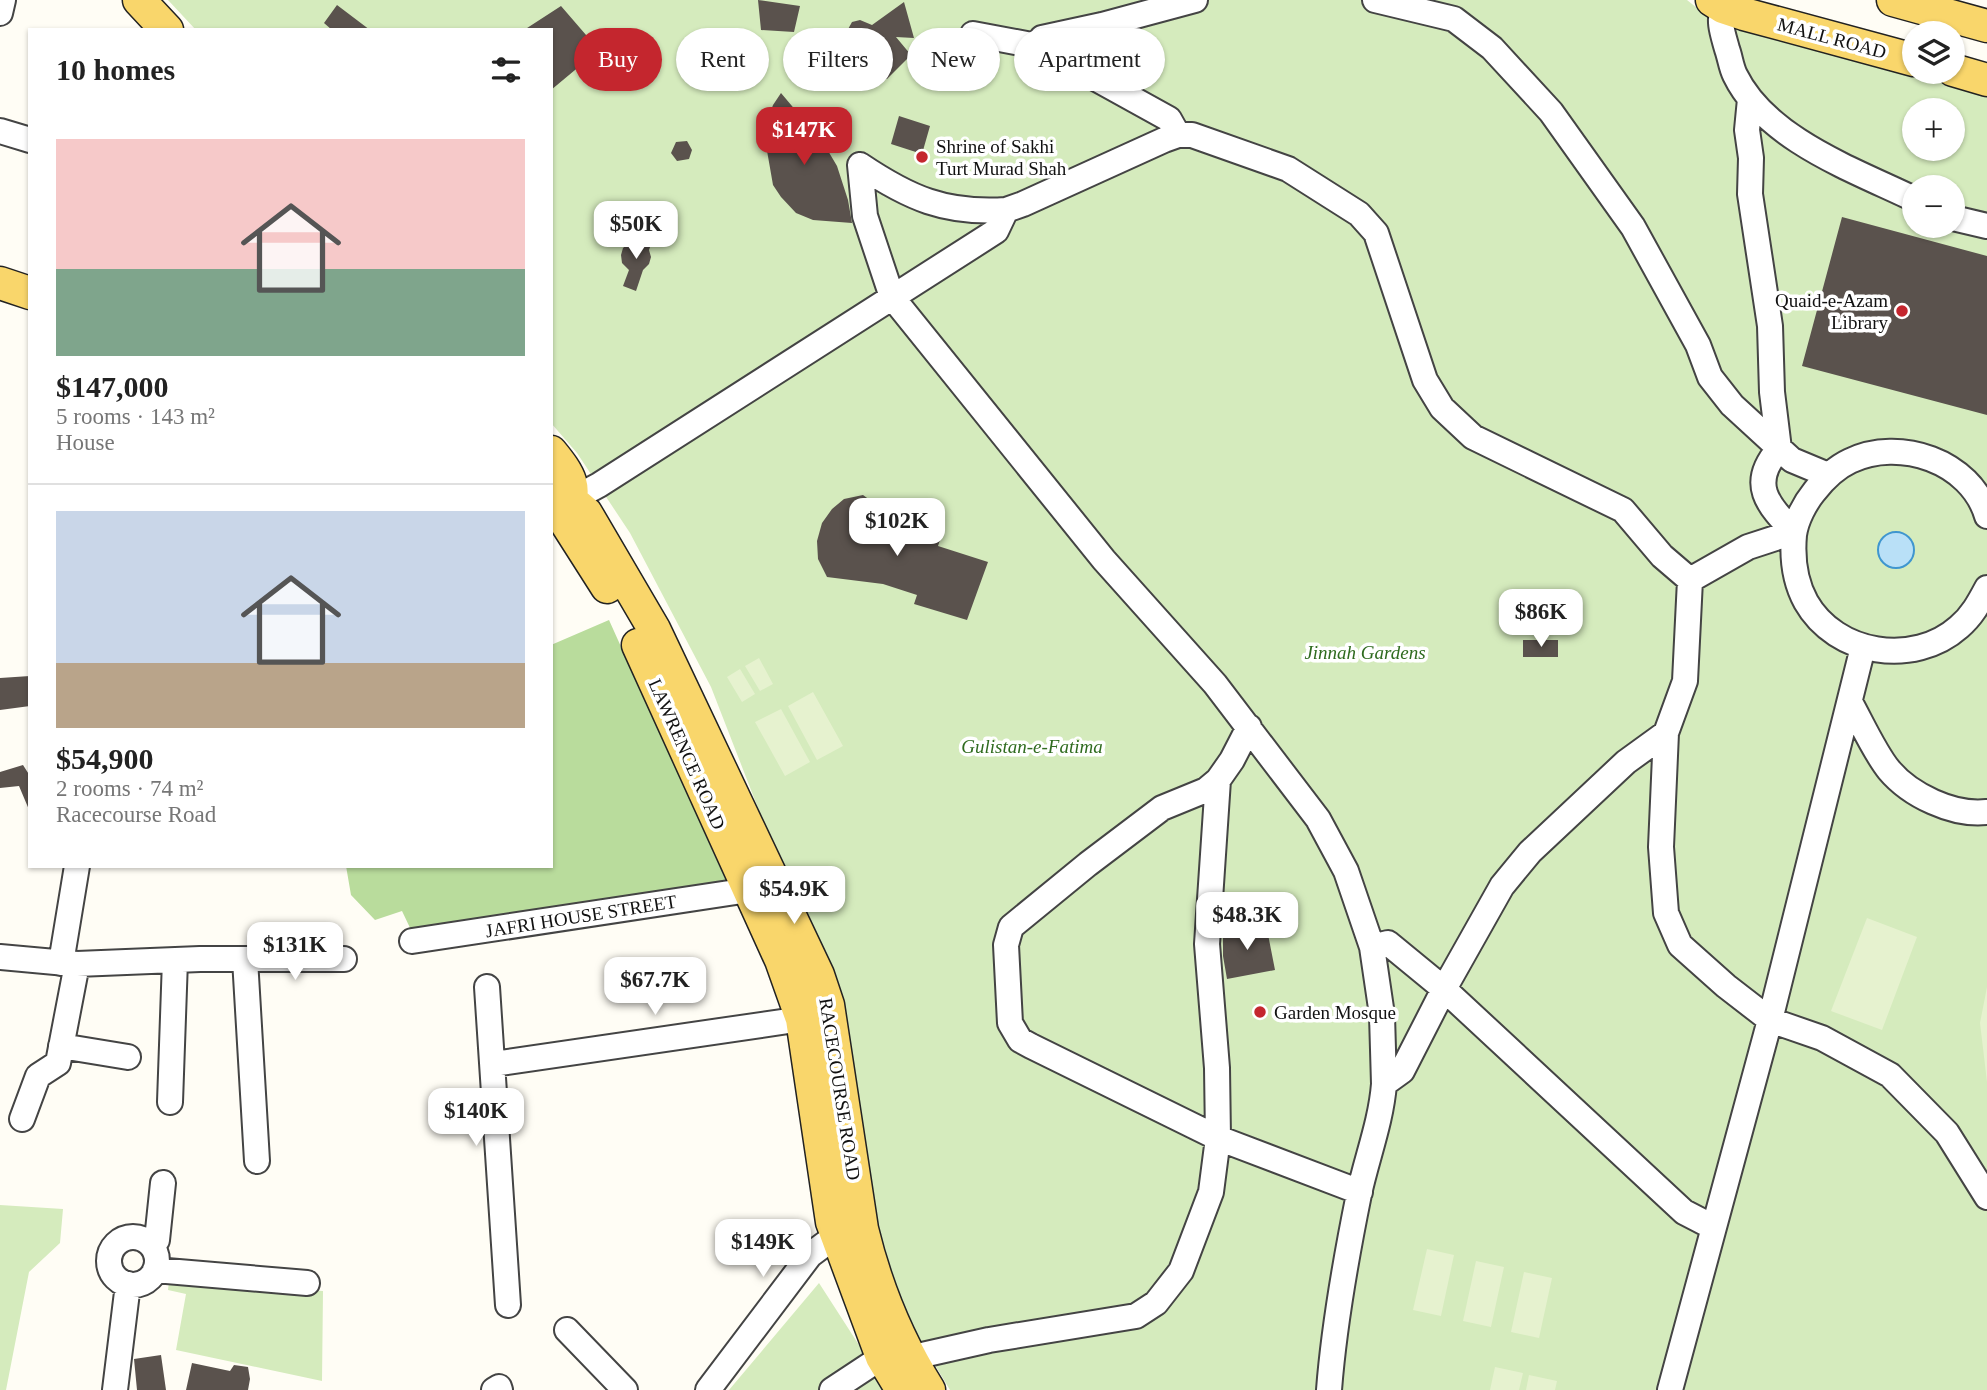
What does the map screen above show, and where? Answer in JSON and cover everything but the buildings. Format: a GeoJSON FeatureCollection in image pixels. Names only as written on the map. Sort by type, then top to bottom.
{"type":"FeatureCollection","features":[{"type":"Feature","properties":{"kind":"main road"},"geometry":{"type":"LineString","coordinates":[[139,0],[165,28]]}},
{"type":"Feature","properties":{"kind":"main road"},"geometry":{"type":"LineString","coordinates":[[1893,0],[1987,26]]}},
{"type":"Feature","properties":{"kind":"main road","name":"MALL ROAD"},"geometry":{"type":"LineString","coordinates":[[1717,4],[1902,57]]}},
{"type":"Feature","properties":{"kind":"main road"},"geometry":{"type":"LineString","coordinates":[[1965,74],[1987,80]]}},
{"type":"Feature","properties":{"kind":"main road"},"geometry":{"type":"LineString","coordinates":[[0,283],[28,292]]}},
{"type":"Feature","properties":{"kind":"main road","name":"LAWRENCE ROAD"},"geometry":{"type":"LineString","coordinates":[[553,454],[568,475],[572,491],[559,505],[625,617],[781,960],[815,1012]]}},
{"type":"Feature","properties":{"kind":"main road","name":"RACECOURSE ROAD"},"geometry":{"type":"LineString","coordinates":[[559,505],[580,506],[595,526],[654,629],[818,975],[815,1012],[849,1232],[882,1300],[896,1369],[929,1390]]}},
{"type":"Feature","properties":{"kind":"street"},"geometry":{"type":"LineString","coordinates":[[0,13],[3,0]]}},
{"type":"Feature","properties":{"kind":"street"},"geometry":{"type":"LineString","coordinates":[[1092,28],[1195,0]]}},
{"type":"Feature","properties":{"kind":"street"},"geometry":{"type":"LineString","coordinates":[[1375,0],[1454,19],[1492,48],[1551,112],[1633,227],[1699,345],[1710,377],[1732,405],[1792,460],[1828,475]]}},
{"type":"Feature","properties":{"kind":"street"},"geometry":{"type":"LineString","coordinates":[[1717,4],[1734,74],[1750,99],[1770,120],[1814,151],[1902,193]]}},
{"type":"Feature","properties":{"kind":"street"},"geometry":{"type":"LineString","coordinates":[[1118,91],[1169,119],[1178,135]]}},
{"type":"Feature","properties":{"kind":"street"},"geometry":{"type":"LineString","coordinates":[[1750,99],[1747,130],[1751,158],[1751,194],[1770,326],[1772,392],[1779,449],[1766,463],[1762,481],[1770,506],[1794,532]]}},
{"type":"Feature","properties":{"kind":"street"},"geometry":{"type":"LineString","coordinates":[[0,131],[28,139]]}},
{"type":"Feature","properties":{"kind":"street"},"geometry":{"type":"LineString","coordinates":[[1329,1390],[1333,1348],[1360,1192],[1382,1111],[1384,1084],[1382,1015],[1372,947],[1346,871],[1318,819],[1215,684],[1104,560],[892,297],[865,216],[860,165],[892,187],[957,210],[1006,210],[1178,135],[1192,135],[1288,169],[1359,214],[1376,233],[1424,380],[1442,408],[1473,437],[1623,510],[1662,556],[1690,580]]}},
{"type":"Feature","properties":{"kind":"street"},"geometry":{"type":"LineString","coordinates":[[559,505],[599,485],[996,232],[1006,210]]}},
{"type":"Feature","properties":{"kind":"street"},"geometry":{"type":"LineString","coordinates":[[1965,221],[1987,226]]}},
{"type":"Feature","properties":{"kind":"street"},"geometry":{"type":"LineString","coordinates":[[1987,516],[1971,488],[1952,470],[1928,457],[1902,452],[1875,453],[1850,461],[1828,475],[1806,501],[1794,532],[1794,569],[1807,603],[1831,630],[1863,647],[1888,652],[1913,650],[1938,642],[1959,628],[1976,609],[1987,588]]}},
{"type":"Feature","properties":{"kind":"street"},"geometry":{"type":"LineString","coordinates":[[1690,580],[1748,547],[1794,532]]}},
{"type":"Feature","properties":{"kind":"street"},"geometry":{"type":"LineString","coordinates":[[1690,580],[1685,681],[1667,733],[1661,847],[1666,914],[1680,945],[1770,1020],[1822,1038],[1890,1075],[1947,1133],[1987,1197]]}},
{"type":"Feature","properties":{"kind":"street"},"geometry":{"type":"LineString","coordinates":[[1670,1390],[1770,1020],[1863,647]]}},
{"type":"Feature","properties":{"kind":"street"},"geometry":{"type":"LineString","coordinates":[[1850,702],[1888,769],[1920,796],[1956,808],[1987,812]]}},
{"type":"Feature","properties":{"kind":"street"},"geometry":{"type":"LineString","coordinates":[[1249,727],[1218,780],[1206,789],[1162,808],[1018,920],[1007,936],[1006,945],[1010,1023],[1020,1040],[1218,1138],[1360,1192]]}},
{"type":"Feature","properties":{"kind":"street"},"geometry":{"type":"LineString","coordinates":[[1384,1084],[1402,1071],[1502,886],[1530,852],[1626,762],[1667,733]]}},
{"type":"Feature","properties":{"kind":"street"},"geometry":{"type":"LineString","coordinates":[[832,1390],[989,1340],[1136,1316],[1156,1303],[1181,1271],[1212,1192],[1218,1138],[1207,944],[1218,780]]}},
{"type":"Feature","properties":{"kind":"street"},"geometry":{"type":"LineString","coordinates":[[22,1119],[38,1076],[58,1063],[77,868]]}},
{"type":"Feature","properties":{"kind":"street","name":"JAFRI HOUSE STREET"},"geometry":{"type":"LineString","coordinates":[[412,941],[749,890]]}},
{"type":"Feature","properties":{"kind":"street"},"geometry":{"type":"LineString","coordinates":[[1372,947],[1388,943],[1444,989],[1684,1212],[1713,1227]]}},
{"type":"Feature","properties":{"kind":"street"},"geometry":{"type":"LineString","coordinates":[[0,957],[69,963],[344,959]]}},
{"type":"Feature","properties":{"kind":"street"},"geometry":{"type":"LineString","coordinates":[[245,959],[257,1161]]}},
{"type":"Feature","properties":{"kind":"street"},"geometry":{"type":"LineString","coordinates":[[170,1102],[175,960]]}},
{"type":"Feature","properties":{"kind":"street"},"geometry":{"type":"LineString","coordinates":[[488,987],[508,1305]]}},
{"type":"Feature","properties":{"kind":"street"},"geometry":{"type":"LineString","coordinates":[[494,1064],[815,1012]]}},
{"type":"Feature","properties":{"kind":"street"},"geometry":{"type":"LineString","coordinates":[[61,1046],[128,1057]]}},
{"type":"Feature","properties":{"kind":"street"},"geometry":{"type":"LineString","coordinates":[[151,1245],[157,1241],[163,1183]]}},
{"type":"Feature","properties":{"kind":"street"},"geometry":{"type":"LineString","coordinates":[[708,1390],[810,1255],[849,1232]]}},
{"type":"Feature","properties":{"kind":"street"},"geometry":{"type":"LineString","coordinates":[[137,1237],[151,1245],[156,1255],[155,1270],[144,1282],[128,1284],[118,1280],[111,1272],[111,1251],[117,1242],[137,1237]]}},
{"type":"Feature","properties":{"kind":"street"},"geometry":{"type":"LineString","coordinates":[[155,1270],[307,1283]]}},
{"type":"Feature","properties":{"kind":"street"},"geometry":{"type":"LineString","coordinates":[[115,1390],[128,1284]]}},
{"type":"Feature","properties":{"kind":"street"},"geometry":{"type":"LineString","coordinates":[[567,1330],[625,1390]]}},
{"type":"Feature","properties":{"kind":"street"},"geometry":{"type":"LineString","coordinates":[[494,1390],[499,1387],[500,1390]]}},
{"type":"Feature","properties":{"kind":"green space","name":"Jinnah Gardens"},"geometry":{"type":"Polygon","coordinates":[[[168,0],[1687,0],[1712,20],[1902,70],[1902,84],[1956,84],[1987,92],[1987,1390],[950,1390],[901,1309],[874,1228],[786,880],[711,687],[630,533],[577,453],[553,425],[553,28],[194,28],[168,0]]]}},
{"type":"Feature","properties":{"kind":"green space"},"geometry":{"type":"Polygon","coordinates":[[[609,620],[729,887],[412,932],[402,911],[375,920],[351,895],[346,868],[553,868],[553,644],[609,620]]]}},
{"type":"Feature","properties":{"kind":"green space"},"geometry":{"type":"Polygon","coordinates":[[[759,658],[773,684],[760,691],[745,666],[759,658]]]}},
{"type":"Feature","properties":{"kind":"green space"},"geometry":{"type":"Polygon","coordinates":[[[740,669],[755,694],[742,702],[727,677],[740,669]]]}},
{"type":"Feature","properties":{"kind":"green space"},"geometry":{"type":"Polygon","coordinates":[[[813,692],[843,746],[817,760],[788,706],[813,692]]]}},
{"type":"Feature","properties":{"kind":"green space"},"geometry":{"type":"Polygon","coordinates":[[[781,709],[810,762],[785,776],[755,722],[781,709]]]}},
{"type":"Feature","properties":{"kind":"green space"},"geometry":{"type":"Polygon","coordinates":[[[1867,918],[1917,937],[1882,1030],[1831,1011],[1867,918]]]}},
{"type":"Feature","properties":{"kind":"green space"},"geometry":{"type":"Polygon","coordinates":[[[1987,987],[1987,1082],[1980,1023],[1987,987]]]}},
{"type":"Feature","properties":{"kind":"green space"},"geometry":{"type":"Polygon","coordinates":[[[0,1205],[63,1209],[60,1243],[29,1272],[6,1390],[0,1390],[0,1205]]]}},
{"type":"Feature","properties":{"kind":"green space"},"geometry":{"type":"Polygon","coordinates":[[[1427,1249],[1454,1255],[1441,1316],[1413,1310],[1427,1249]]]}},
{"type":"Feature","properties":{"kind":"green space"},"geometry":{"type":"Polygon","coordinates":[[[1476,1261],[1504,1267],[1491,1327],[1463,1321],[1476,1261]]]}},
{"type":"Feature","properties":{"kind":"green space"},"geometry":{"type":"Polygon","coordinates":[[[1524,1272],[1552,1278],[1539,1338],[1511,1332],[1524,1272]]]}},
{"type":"Feature","properties":{"kind":"green space"},"geometry":{"type":"Polygon","coordinates":[[[169,1281],[323,1291],[322,1381],[176,1350],[186,1294],[168,1290],[169,1281]]]}},
{"type":"Feature","properties":{"kind":"green space"},"geometry":{"type":"Polygon","coordinates":[[[819,1283],[888,1390],[729,1390],[819,1283]]]}},
{"type":"Feature","properties":{"kind":"green space"},"geometry":{"type":"Polygon","coordinates":[[[1495,1367],[1523,1373],[1519,1390],[1490,1390],[1495,1367]]]}},
{"type":"Feature","properties":{"kind":"green space"},"geometry":{"type":"Polygon","coordinates":[[[1529,1375],[1557,1381],[1555,1390],[1526,1390],[1529,1375]]]}},
{"type":"Feature","properties":{"kind":"water"},"geometry":{"type":"Polygon","coordinates":[[[1896,532],[1909,537],[1914,550],[1909,563],[1896,568],[1883,563],[1878,550],[1883,537],[1896,532]]]}},
{"type":"Feature","properties":{"kind":"place","name":"Shrine of Sakhi Turt Murad Shah"},"geometry":{"type":"Point","coordinates":[922,157]}},
{"type":"Feature","properties":{"kind":"place","name":"Quaid-e-Azam Library"},"geometry":{"type":"Point","coordinates":[1902,311]}},
{"type":"Feature","properties":{"kind":"place","name":"Garden Mosque"},"geometry":{"type":"Point","coordinates":[1260,1012]}},
{"type":"Feature","properties":{"kind":"park label","name":"Gulistan-e-Fatima"},"geometry":{"type":"Point","coordinates":[1032,746]}}]}
